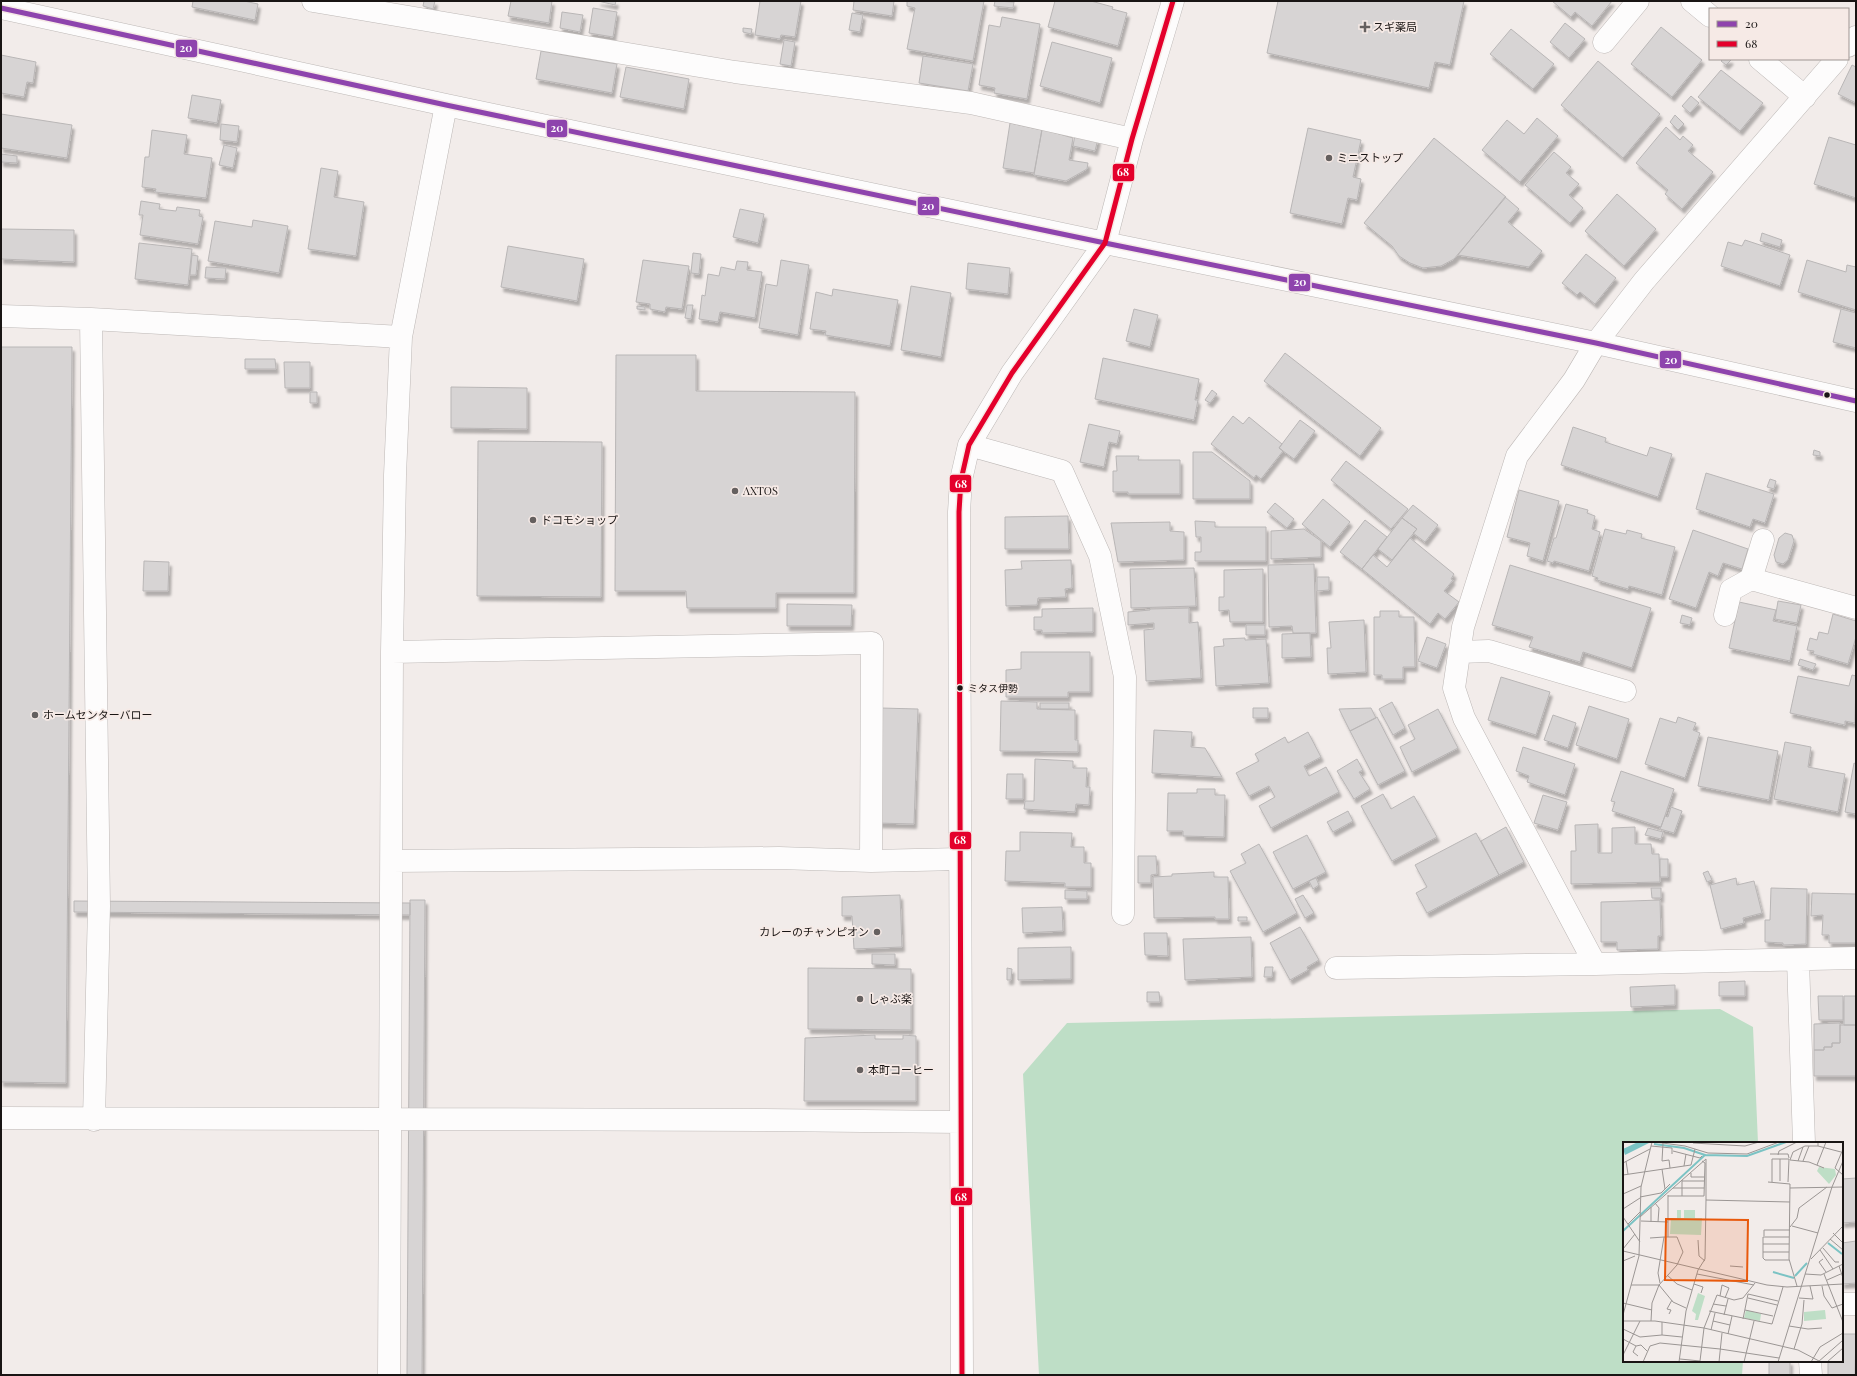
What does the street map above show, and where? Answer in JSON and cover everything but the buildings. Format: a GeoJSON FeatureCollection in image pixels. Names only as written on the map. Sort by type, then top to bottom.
{"type":"FeatureCollection","features":[{"type":"Feature","properties":{"kind":"street"},"geometry":{"type":"LineString","coordinates":[[313,1],[735,72],[972,103],[1132,139]]}},
{"type":"Feature","properties":{"kind":"street"},"geometry":{"type":"LineString","coordinates":[[962,1375],[959,512],[961,480],[969,445],[1012,373],[1105,243],[1132,139],[1173,1]]}},
{"type":"Feature","properties":{"kind":"street"},"geometry":{"type":"LineString","coordinates":[[1604,42],[1638,1]]}},
{"type":"Feature","properties":{"kind":"street"},"geometry":{"type":"LineString","coordinates":[[1692,1],[1709,15]]}},
{"type":"Feature","properties":{"kind":"street"},"geometry":{"type":"LineString","coordinates":[[1,8],[446,105],[1105,243],[1596,343],[1856,401]]}},
{"type":"Feature","properties":{"kind":"street"},"geometry":{"type":"LineString","coordinates":[[1849,45],[1856,37]]}},
{"type":"Feature","properties":{"kind":"street"},"geometry":{"type":"LineString","coordinates":[[1761,60],[1805,97]]}},
{"type":"Feature","properties":{"kind":"street"},"geometry":{"type":"LineString","coordinates":[[1595,964],[1464,718],[1454,688],[1463,627],[1516,456],[1574,380],[1596,343],[1644,281],[1836,60]]}},
{"type":"Feature","properties":{"kind":"street"},"geometry":{"type":"LineString","coordinates":[[389,1375],[392,652],[395,475],[401,337],[446,105]]}},
{"type":"Feature","properties":{"kind":"street"},"geometry":{"type":"LineString","coordinates":[[1,316],[91,319],[401,337]]}},
{"type":"Feature","properties":{"kind":"street"},"geometry":{"type":"LineString","coordinates":[[91,319],[100,906],[94,1120]]}},
{"type":"Feature","properties":{"kind":"street"},"geometry":{"type":"LineString","coordinates":[[969,445],[1062,471],[1100,556],[1125,677],[1122,914]]}},
{"type":"Feature","properties":{"kind":"street"},"geometry":{"type":"LineString","coordinates":[[1725,615],[1731,590],[1751,579],[1763,540]]}},
{"type":"Feature","properties":{"kind":"street"},"geometry":{"type":"LineString","coordinates":[[1751,579],[1856,608]]}},
{"type":"Feature","properties":{"kind":"street"},"geometry":{"type":"LineString","coordinates":[[392,652],[872,643],[871,861]]}},
{"type":"Feature","properties":{"kind":"street"},"geometry":{"type":"LineString","coordinates":[[1459,652],[1489,651],[1626,691]]}},
{"type":"Feature","properties":{"kind":"street"},"geometry":{"type":"LineString","coordinates":[[392,861],[779,858],[871,861],[960,859]]}},
{"type":"Feature","properties":{"kind":"street"},"geometry":{"type":"LineString","coordinates":[[1336,968],[1856,958]]}},
{"type":"Feature","properties":{"kind":"street"},"geometry":{"type":"LineString","coordinates":[[1798,960],[1804,1142]]}},
{"type":"Feature","properties":{"kind":"street"},"geometry":{"type":"LineString","coordinates":[[1,1118],[94,1120],[391,1119],[961,1122]]}},
{"type":"Feature","properties":{"kind":"street"},"geometry":{"type":"LineString","coordinates":[[1843,1304],[1856,1304]]}},
{"type":"Feature","properties":{"kind":"street"},"geometry":{"type":"LineString","coordinates":[[1810,1362],[1811,1375]]}},
{"type":"Feature","properties":{"kind":"green space"},"geometry":{"type":"Polygon","coordinates":[[[1720,1009],[1753,1027],[1758,1142],[1623,1142],[1623,1362],[1743,1362],[1742,1375],[1039,1375],[1023,1074],[1067,1023],[1720,1009]]]}},
{"type":"Feature","properties":{"kind":"transit line","name":"68"},"geometry":{"type":"LineString","coordinates":[[962,1375],[959,512],[961,480],[969,445],[1012,373],[1105,243],[1132,139],[1173,1]]}},
{"type":"Feature","properties":{"kind":"transit line","name":"20"},"geometry":{"type":"LineString","coordinates":[[1,8],[446,105],[1105,243],[1596,343],[1856,401]]}},
{"type":"Feature","properties":{"kind":"place","name":"スギ薬局"},"geometry":{"type":"Point","coordinates":[1365,27]}},
{"type":"Feature","properties":{"kind":"place","name":"ミニストップ"},"geometry":{"type":"Point","coordinates":[1329,158]}},
{"type":"Feature","properties":{"kind":"place","name":"AXTOS"},"geometry":{"type":"Point","coordinates":[735,491]}},
{"type":"Feature","properties":{"kind":"place","name":"ドコモショップ"},"geometry":{"type":"Point","coordinates":[533,520]}},
{"type":"Feature","properties":{"kind":"place","name":"ミタス伊勢"},"geometry":{"type":"Point","coordinates":[960,688]}},
{"type":"Feature","properties":{"kind":"place","name":"ホームセンターバロー"},"geometry":{"type":"Point","coordinates":[35,715]}},
{"type":"Feature","properties":{"kind":"place","name":"カレーのチャンピオン"},"geometry":{"type":"Point","coordinates":[877,932]}},
{"type":"Feature","properties":{"kind":"place","name":"しゃぶ楽"},"geometry":{"type":"Point","coordinates":[860,999]}},
{"type":"Feature","properties":{"kind":"place","name":"本町コーヒー"},"geometry":{"type":"Point","coordinates":[860,1070]}}]}
